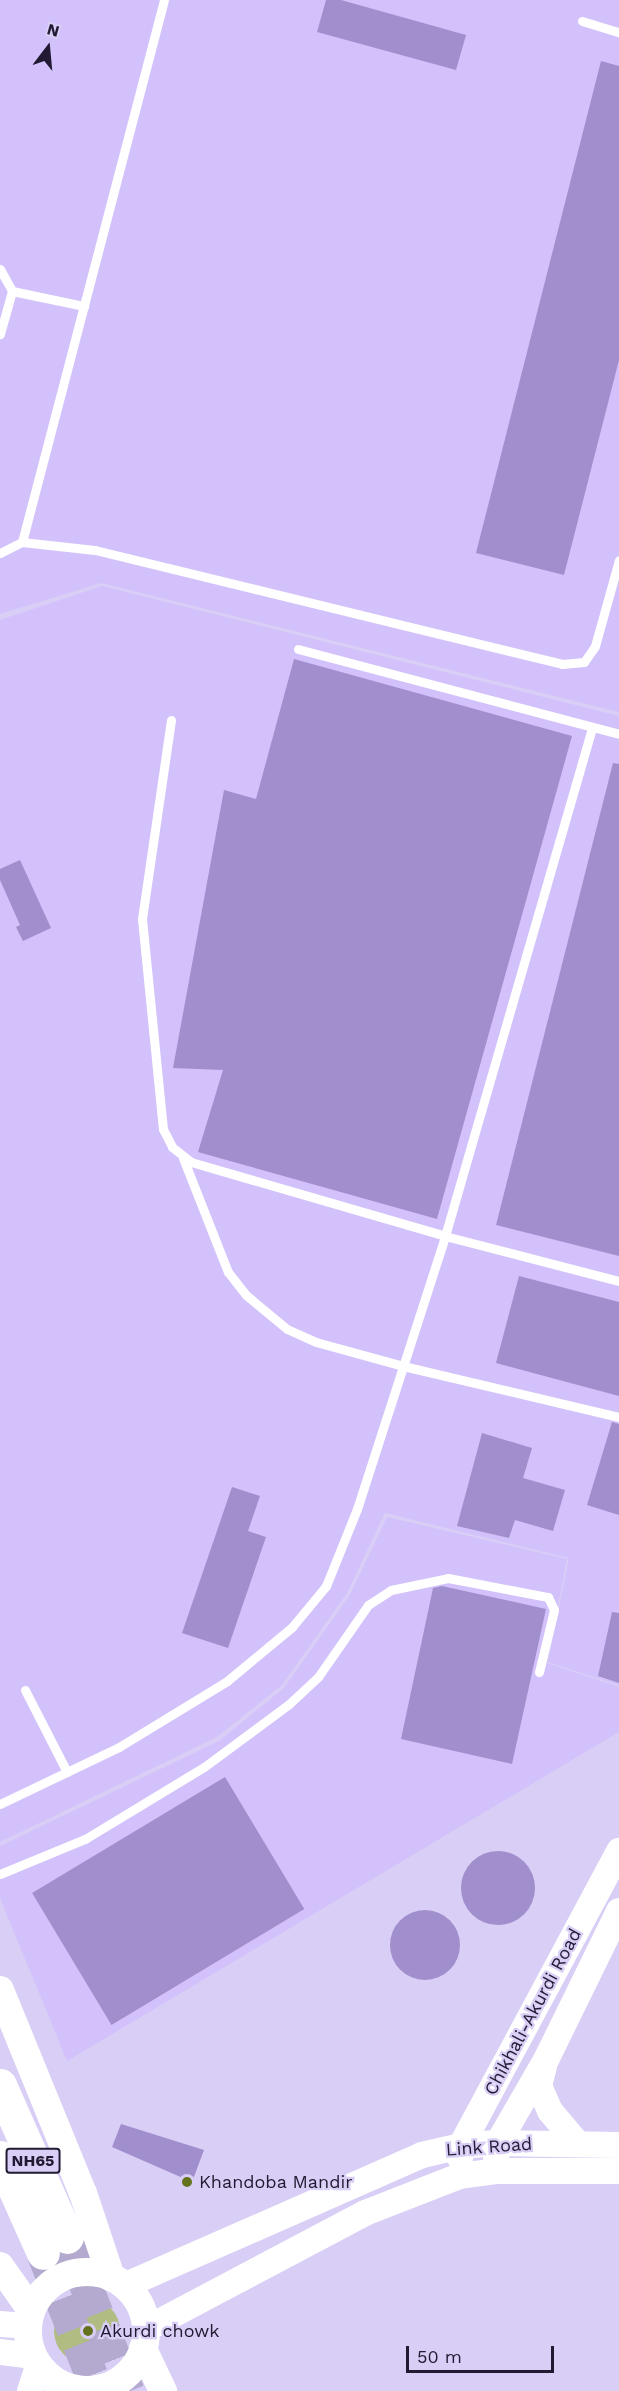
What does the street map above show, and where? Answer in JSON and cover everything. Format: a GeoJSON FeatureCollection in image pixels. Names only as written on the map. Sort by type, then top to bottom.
{"type":"FeatureCollection","features":[{"type":"Feature","properties":{"kind":"highway","name":"NH65"},"geometry":{"type":"LineString","coordinates":[[0,2085],[55,2245],[0,2157]]}},
{"type":"Feature","properties":{"kind":"main road","name":"Chikhali-Akurdi Road"},"geometry":{"type":"LineString","coordinates":[[459,2176],[461,2146],[619,1851]]}},
{"type":"Feature","properties":{"kind":"main road","name":"Chikhali-Akurdi Road"},"geometry":{"type":"LineString","coordinates":[[494,2171],[498,2143],[546,2060],[616,1923]]}},
{"type":"Feature","properties":{"kind":"main road"},"geometry":{"type":"LineString","coordinates":[[0,1990],[118,2282],[141,2307],[145,2339],[163,2391]]}},
{"type":"Feature","properties":{"kind":"main road"},"geometry":{"type":"LineString","coordinates":[[546,2060],[539,2086],[550,2111],[578,2144]]}},
{"type":"Feature","properties":{"kind":"main road","name":"Link Road"},"geometry":{"type":"LineString","coordinates":[[118,2282],[298,2209],[423,2155],[461,2146],[498,2143],[619,2145]]}},
{"type":"Feature","properties":{"kind":"main road","name":"Link Road"},"geometry":{"type":"LineString","coordinates":[[145,2339],[365,2213],[459,2176],[494,2171],[619,2171]]}},
{"type":"Feature","properties":{"kind":"main road"},"geometry":{"type":"LineString","coordinates":[[0,2266],[34,2371]]}},
{"type":"Feature","properties":{"kind":"main road"},"geometry":{"type":"LineString","coordinates":[[19,2320],[43,2290],[62,2277],[85,2272],[118,2282]]}},
{"type":"Feature","properties":{"kind":"main road"},"geometry":{"type":"LineString","coordinates":[[0,2352],[67,2389],[97,2390],[120,2381],[137,2364],[145,2339]]}},
{"type":"Feature","properties":{"kind":"lane"},"geometry":{"type":"LineString","coordinates":[[22,542],[164,0]]}},
{"type":"Feature","properties":{"kind":"lane"},"geometry":{"type":"LineString","coordinates":[[582,21],[619,32]]}},
{"type":"Feature","properties":{"kind":"lane"},"geometry":{"type":"LineString","coordinates":[[0,269],[12,291],[0,334]]}},
{"type":"Feature","properties":{"kind":"lane"},"geometry":{"type":"LineString","coordinates":[[12,291],[84,306]]}},
{"type":"Feature","properties":{"kind":"lane"},"geometry":{"type":"LineString","coordinates":[[0,553],[22,542],[95,550],[562,664],[584,662],[595,646],[616,585],[619,560]]}},
{"type":"Feature","properties":{"kind":"lane"},"geometry":{"type":"LineString","coordinates":[[298,649],[619,734]]}},
{"type":"Feature","properties":{"kind":"lane"},"geometry":{"type":"LineString","coordinates":[[171,720],[142,919],[163,1129],[172,1147],[191,1162],[445,1236],[619,1281]]}},
{"type":"Feature","properties":{"kind":"lane"},"geometry":{"type":"LineString","coordinates":[[0,1804],[119,1747],[227,1681],[292,1627],[327,1586],[357,1509],[445,1236],[592,728]]}},
{"type":"Feature","properties":{"kind":"lane"},"geometry":{"type":"LineString","coordinates":[[182,1155],[228,1272],[246,1295],[270,1318],[316,1342],[404,1366],[619,1418]]}},
{"type":"Feature","properties":{"kind":"lane"},"geometry":{"type":"LineString","coordinates":[[0,1874],[85,1839],[204,1767],[289,1704],[318,1677],[368,1605],[391,1590],[448,1578],[548,1598],[554,1610],[539,1672]]}},
{"type":"Feature","properties":{"kind":"lane"},"geometry":{"type":"LineString","coordinates":[[25,1690],[67,1772]]}},
{"type":"Feature","properties":{"kind":"shaded area"},"geometry":{"type":"Polygon","coordinates":[[[0,0],[619,0],[619,712],[101,583],[0,614],[0,0]]]}},
{"type":"Feature","properties":{"kind":"shaded area"},"geometry":{"type":"Polygon","coordinates":[[[102,586],[619,716],[619,1685],[548,1662],[569,1558],[385,1513],[347,1593],[282,1685],[217,1737],[0,1842],[0,620],[102,586]]]}},
{"type":"Feature","properties":{"kind":"shaded area"},"geometry":{"type":"Polygon","coordinates":[[[387,1517],[567,1559],[547,1663],[619,1687],[619,1732],[67,2061],[0,1898],[0,1846],[219,1741],[284,1688],[350,1595],[387,1517]]]}},
{"type":"Feature","properties":{"kind":"green space"},"geometry":{"type":"Polygon","coordinates":[[[87,2298],[100,2301],[110,2308],[117,2318],[120,2331],[117,2344],[110,2354],[100,2361],[87,2364],[74,2361],[64,2354],[57,2344],[54,2331],[57,2318],[64,2308],[74,2301],[87,2298]]]}},
{"type":"Feature","properties":{"kind":"building"},"geometry":{"type":"Polygon","coordinates":[[[326,0],[341,0],[466,35],[456,70],[317,32],[326,0]]]}},
{"type":"Feature","properties":{"kind":"building"},"geometry":{"type":"Polygon","coordinates":[[[601,61],[619,66],[619,360],[564,575],[476,553],[601,61]]]}},
{"type":"Feature","properties":{"kind":"building"},"geometry":{"type":"Polygon","coordinates":[[[294,659],[572,736],[437,1219],[198,1152],[223,1070],[173,1068],[224,790],[256,799],[294,659]]]}},
{"type":"Feature","properties":{"kind":"building"},"geometry":{"type":"Polygon","coordinates":[[[613,763],[619,764],[619,1256],[496,1225],[613,763]]]}},
{"type":"Feature","properties":{"kind":"building"},"geometry":{"type":"Polygon","coordinates":[[[20,860],[51,928],[23,941],[16,927],[20,925],[0,880],[0,869],[20,860]]]}},
{"type":"Feature","properties":{"kind":"building"},"geometry":{"type":"Polygon","coordinates":[[[519,1276],[619,1302],[619,1396],[496,1363],[519,1276]]]}},
{"type":"Feature","properties":{"kind":"building"},"geometry":{"type":"Polygon","coordinates":[[[612,1422],[619,1424],[619,1515],[587,1505],[612,1422]]]}},
{"type":"Feature","properties":{"kind":"building"},"geometry":{"type":"Polygon","coordinates":[[[482,1433],[532,1448],[523,1478],[565,1490],[553,1531],[515,1520],[509,1538],[457,1526],[482,1433]]]}},
{"type":"Feature","properties":{"kind":"building"},"geometry":{"type":"Polygon","coordinates":[[[232,1487],[260,1496],[248,1531],[266,1537],[228,1648],[182,1633],[232,1487]]]}},
{"type":"Feature","properties":{"kind":"building"},"geometry":{"type":"Polygon","coordinates":[[[442,1586],[546,1609],[512,1764],[401,1739],[433,1588],[442,1586]]]}},
{"type":"Feature","properties":{"kind":"building"},"geometry":{"type":"Polygon","coordinates":[[[612,1612],[619,1613],[619,1683],[598,1676],[612,1612]]]}},
{"type":"Feature","properties":{"kind":"building"},"geometry":{"type":"Polygon","coordinates":[[[225,1777],[304,1909],[111,2025],[32,1893],[225,1777]]]}},
{"type":"Feature","properties":{"kind":"building"},"geometry":{"type":"Polygon","coordinates":[[[498,1851],[519,1857],[529,1867],[535,1888],[529,1909],[519,1919],[498,1925],[477,1919],[467,1909],[461,1888],[467,1867],[477,1857],[498,1851]]]}},
{"type":"Feature","properties":{"kind":"building"},"geometry":{"type":"Polygon","coordinates":[[[418,1910],[432,1910],[445,1916],[454,1925],[460,1938],[458,1958],[450,1970],[432,1980],[418,1980],[405,1974],[396,1965],[390,1952],[390,1938],[396,1925],[405,1916],[418,1910]]]}},
{"type":"Feature","properties":{"kind":"building"},"geometry":{"type":"Polygon","coordinates":[[[121,2124],[204,2150],[192,2182],[112,2147],[121,2124]]]}},
{"type":"Feature","properties":{"kind":"tunnel"},"geometry":{"type":"LineString","coordinates":[[67,2237],[128,2391]]}},
{"type":"Feature","properties":{"kind":"tunnel"},"geometry":{"type":"LineString","coordinates":[[43,2253],[98,2391]]}},
{"type":"Feature","properties":{"kind":"place","name":"Khandoba Mandir"},"geometry":{"type":"Point","coordinates":[187,2182]}},
{"type":"Feature","properties":{"kind":"place","name":"Akurdi chowk"},"geometry":{"type":"Point","coordinates":[88,2331]}}]}
